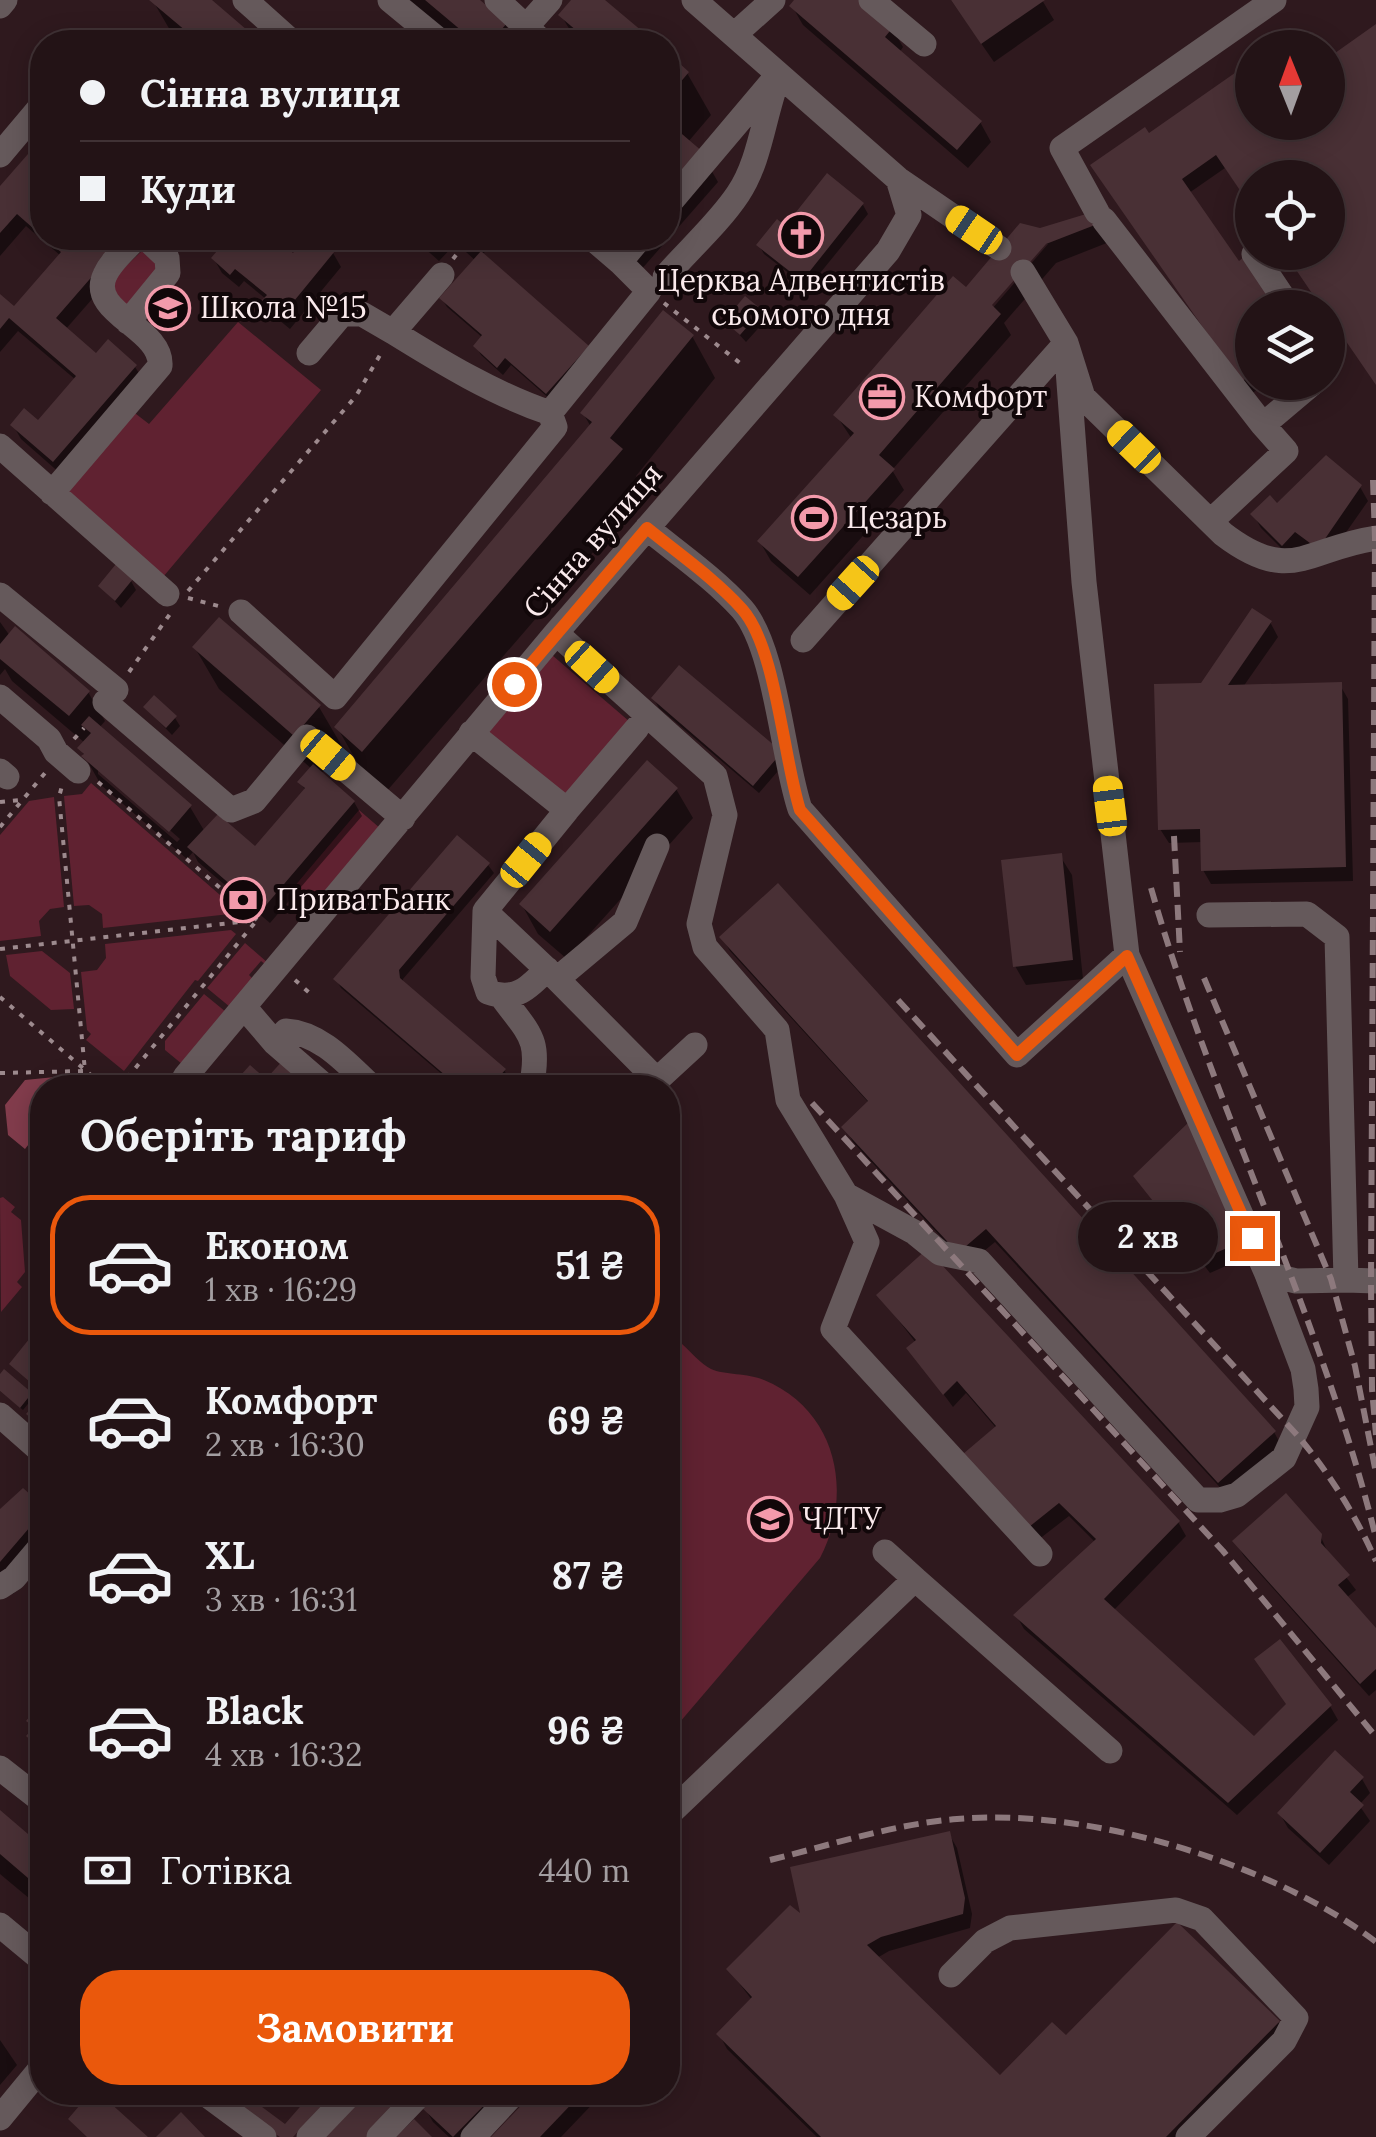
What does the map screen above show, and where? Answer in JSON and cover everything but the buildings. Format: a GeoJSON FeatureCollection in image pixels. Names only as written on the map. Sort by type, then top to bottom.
{"type":"FeatureCollection","features":[{"type":"Feature","properties":{"kind":"street"},"geometry":{"type":"LineString","coordinates":[[246,0],[279,30]]}},
{"type":"Feature","properties":{"kind":"street"},"geometry":{"type":"LineString","coordinates":[[390,0],[426,30]]}},
{"type":"Feature","properties":{"kind":"street"},"geometry":{"type":"LineString","coordinates":[[496,0],[520,30]]}},
{"type":"Feature","properties":{"kind":"street"},"geometry":{"type":"LineString","coordinates":[[531,30],[550,0]]}},
{"type":"Feature","properties":{"kind":"street"},"geometry":{"type":"LineString","coordinates":[[694,0],[898,179],[999,248]]}},
{"type":"Feature","properties":{"kind":"street"},"geometry":{"type":"LineString","coordinates":[[734,35],[773,0]]}},
{"type":"Feature","properties":{"kind":"street"},"geometry":{"type":"LineString","coordinates":[[871,0],[924,44]]}},
{"type":"Feature","properties":{"kind":"street"},"geometry":{"type":"LineString","coordinates":[[1210,521],[1286,451],[1101,216],[1062,148],[1274,0]]}},
{"type":"Feature","properties":{"kind":"street"},"geometry":{"type":"LineString","coordinates":[[680,191],[780,74]]}},
{"type":"Feature","properties":{"kind":"street"},"geometry":{"type":"LineString","coordinates":[[550,413],[657,284],[738,195],[752,164],[767,104],[780,74]]}},
{"type":"Feature","properties":{"kind":"street"},"geometry":{"type":"LineString","coordinates":[[0,155],[30,119]]}},
{"type":"Feature","properties":{"kind":"street","name":"Сінна вулиця"},"geometry":{"type":"LineString","coordinates":[[191,1075],[472,733],[888,250],[909,215],[898,179]]}},
{"type":"Feature","properties":{"kind":"street"},"geometry":{"type":"LineString","coordinates":[[52,493],[160,366],[158,350],[106,300],[102,284],[126,250]]}},
{"type":"Feature","properties":{"kind":"street"},"geometry":{"type":"LineString","coordinates":[[128,322],[168,273],[167,258],[159,250]]}},
{"type":"Feature","properties":{"kind":"street"},"geometry":{"type":"LineString","coordinates":[[606,250],[657,284]]}},
{"type":"Feature","properties":{"kind":"street"},"geometry":{"type":"LineString","coordinates":[[620,262],[630,250]]}},
{"type":"Feature","properties":{"kind":"street"},"geometry":{"type":"LineString","coordinates":[[1023,272],[1066,343],[1083,397],[1243,550],[1264,560],[1297,562],[1376,538]]}},
{"type":"Feature","properties":{"kind":"street"},"geometry":{"type":"LineString","coordinates":[[394,332],[442,276]]}},
{"type":"Feature","properties":{"kind":"street"},"geometry":{"type":"LineString","coordinates":[[309,353],[342,314],[362,314],[446,365],[520,403],[550,413]]}},
{"type":"Feature","properties":{"kind":"street"},"geometry":{"type":"LineString","coordinates":[[802,640],[1066,343]]}},
{"type":"Feature","properties":{"kind":"street"},"geometry":{"type":"LineString","coordinates":[[846,1195],[914,1232],[940,1253],[979,1261],[1198,1500],[1237,1496],[1284,1458],[1308,1407],[1303,1369],[1267,1274],[1127,956],[1084,582],[1066,343]]}},
{"type":"Feature","properties":{"kind":"street"},"geometry":{"type":"LineString","coordinates":[[1263,425],[1293,400]]}},
{"type":"Feature","properties":{"kind":"street"},"geometry":{"type":"LineString","coordinates":[[241,612],[334,698],[555,426],[550,413]]}},
{"type":"Feature","properties":{"kind":"street"},"geometry":{"type":"LineString","coordinates":[[0,446],[169,603]]}},
{"type":"Feature","properties":{"kind":"street"},"geometry":{"type":"LineString","coordinates":[[647,528],[743,610],[758,632],[800,810],[1017,1055],[1127,956]]}},
{"type":"Feature","properties":{"kind":"street"},"geometry":{"type":"LineString","coordinates":[[0,596],[231,810],[254,802],[307,737],[403,818]]}},
{"type":"Feature","properties":{"kind":"street"},"geometry":{"type":"LineString","coordinates":[[556,634],[715,776],[725,815],[699,924],[706,947],[777,1030],[788,1100],[846,1195],[867,1242],[833,1329],[1040,1554]]}},
{"type":"Feature","properties":{"kind":"street"},"geometry":{"type":"LineString","coordinates":[[0,698],[49,739],[69,763]]}},
{"type":"Feature","properties":{"kind":"street"},"geometry":{"type":"LineString","coordinates":[[637,728],[485,911],[484,976],[488,992],[502,997],[525,992],[624,922],[656,846]]}},
{"type":"Feature","properties":{"kind":"street"},"geometry":{"type":"LineString","coordinates":[[472,733],[568,810]]}},
{"type":"Feature","properties":{"kind":"street"},"geometry":{"type":"LineString","coordinates":[[485,911],[552,974],[646,1075]]}},
{"type":"Feature","properties":{"kind":"street"},"geometry":{"type":"LineString","coordinates":[[1209,916],[1307,914],[1337,937],[1346,1280]]}},
{"type":"Feature","properties":{"kind":"street"},"geometry":{"type":"LineString","coordinates":[[502,997],[533,1038],[537,1059],[534,1075]]}},
{"type":"Feature","properties":{"kind":"street"},"geometry":{"type":"LineString","coordinates":[[245,1008],[275,1043],[312,1075]]}},
{"type":"Feature","properties":{"kind":"street"},"geometry":{"type":"LineString","coordinates":[[275,1043],[286,1031],[304,1032],[359,1075]]}},
{"type":"Feature","properties":{"kind":"street"},"geometry":{"type":"LineString","coordinates":[[663,1075],[695,1044]]}},
{"type":"Feature","properties":{"kind":"street"},"geometry":{"type":"LineString","coordinates":[[1267,1274],[1296,1281],[1376,1282]]}},
{"type":"Feature","properties":{"kind":"street"},"geometry":{"type":"LineString","coordinates":[[0,1415],[30,1441]]}},
{"type":"Feature","properties":{"kind":"street"},"geometry":{"type":"LineString","coordinates":[[885,1552],[1110,1751]]}},
{"type":"Feature","properties":{"kind":"street"},"geometry":{"type":"LineString","coordinates":[[0,1587],[30,1559]]}},
{"type":"Feature","properties":{"kind":"street"},"geometry":{"type":"LineString","coordinates":[[680,1804],[916,1579]]}},
{"type":"Feature","properties":{"kind":"street"},"geometry":{"type":"LineString","coordinates":[[0,1768],[30,1792]]}},
{"type":"Feature","properties":{"kind":"street"},"geometry":{"type":"LineString","coordinates":[[951,1975],[985,1941],[1010,1928],[1176,1910],[1202,1920],[1296,2018],[1284,2041],[1188,2137]]}},
{"type":"Feature","properties":{"kind":"street"},"geometry":{"type":"LineString","coordinates":[[0,1925],[30,1950]]}},
{"type":"Feature","properties":{"kind":"street"},"geometry":{"type":"LineString","coordinates":[[0,2118],[30,2082]]}},
{"type":"Feature","properties":{"kind":"street"},"geometry":{"type":"LineString","coordinates":[[212,2105],[226,2127],[264,2137]]}},
{"type":"Feature","properties":{"kind":"street"},"geometry":{"type":"LineString","coordinates":[[309,2137],[340,2105]]}},
{"type":"Feature","properties":{"kind":"street"},"geometry":{"type":"LineString","coordinates":[[379,2137],[410,2105]]}},
{"type":"Feature","properties":{"kind":"street"},"geometry":{"type":"LineString","coordinates":[[473,2137],[503,2105]]}},
{"type":"Feature","properties":{"kind":"path"},"geometry":{"type":"LineString","coordinates":[[657,284],[740,363]]}},
{"type":"Feature","properties":{"kind":"path"},"geometry":{"type":"LineString","coordinates":[[241,612],[182,597],[356,396],[394,332]]}},
{"type":"Feature","properties":{"kind":"path"},"geometry":{"type":"LineString","coordinates":[[111,696],[169,603]]}},
{"type":"Feature","properties":{"kind":"path"},"geometry":{"type":"LineString","coordinates":[[0,827],[23,800],[69,763]]}},
{"type":"Feature","properties":{"kind":"path"},"geometry":{"type":"LineString","coordinates":[[69,763],[98,782],[257,920]]}},
{"type":"Feature","properties":{"kind":"path"},"geometry":{"type":"LineString","coordinates":[[69,763],[59,796],[85,1071]]}},
{"type":"Feature","properties":{"kind":"path"},"geometry":{"type":"LineString","coordinates":[[0,802],[23,800]]}},
{"type":"Feature","properties":{"kind":"path"},"geometry":{"type":"LineString","coordinates":[[0,949],[257,920]]}},
{"type":"Feature","properties":{"kind":"path"},"geometry":{"type":"LineString","coordinates":[[129,1075],[257,920]]}},
{"type":"Feature","properties":{"kind":"path"},"geometry":{"type":"LineString","coordinates":[[280,967],[314,997]]}},
{"type":"Feature","properties":{"kind":"path"},"geometry":{"type":"LineString","coordinates":[[0,998],[90,1075]]}},
{"type":"Feature","properties":{"kind":"path"},"geometry":{"type":"LineString","coordinates":[[0,1073],[85,1071]]}},
{"type":"Feature","properties":{"kind":"shaded area"},"geometry":{"type":"Polygon","coordinates":[[[143,250],[163,266],[129,305],[122,304],[110,281],[143,250]]]}},
{"type":"Feature","properties":{"kind":"shaded area"},"geometry":{"type":"Polygon","coordinates":[[[238,322],[321,390],[163,577],[59,488],[127,407],[149,424],[238,322]]]}},
{"type":"Feature","properties":{"kind":"shaded area"},"geometry":{"type":"Polygon","coordinates":[[[552,655],[637,728],[567,810],[480,740],[552,655]]]}},
{"type":"Feature","properties":{"kind":"shaded area"},"geometry":{"type":"Polygon","coordinates":[[[91,783],[235,908],[230,914],[103,928],[102,914],[89,905],[74,906],[64,796],[82,794],[91,783]]]}},
{"type":"Feature","properties":{"kind":"shaded area"},"geometry":{"type":"Polygon","coordinates":[[[54,797],[64,907],[50,909],[39,921],[41,936],[0,941],[0,835],[29,801],[54,797]]]}},
{"type":"Feature","properties":{"kind":"shaded area"},"geometry":{"type":"Polygon","coordinates":[[[359,810],[381,829],[317,905],[304,907],[288,894],[359,810]]]}},
{"type":"Feature","properties":{"kind":"shaded area"},"geometry":{"type":"Polygon","coordinates":[[[231,930],[236,934],[124,1071],[86,1040],[91,1034],[87,1030],[81,972],[97,970],[106,958],[105,944],[231,930]]]}},
{"type":"Feature","properties":{"kind":"shaded area"},"geometry":{"type":"Polygon","coordinates":[[[245,943],[268,963],[261,961],[249,975],[254,980],[230,1007],[207,988],[245,943]]]}},
{"type":"Feature","properties":{"kind":"shaded area"},"geometry":{"type":"Polygon","coordinates":[[[42,951],[70,973],[74,1009],[51,1010],[10,976],[6,955],[42,951]]]}},
{"type":"Feature","properties":{"kind":"shaded area"},"geometry":{"type":"Polygon","coordinates":[[[204,994],[226,1012],[182,1064],[165,1050],[165,1041],[204,994]]]}},
{"type":"Feature","properties":{"kind":"shaded area"},"geometry":{"type":"Polygon","coordinates":[[[25,1080],[30,1080],[30,1143],[25,1149],[8,1135],[5,1105],[25,1080]]]}},
{"type":"Feature","properties":{"kind":"shaded area"},"geometry":{"type":"Polygon","coordinates":[[[0,1198],[15,1207],[11,1212],[21,1220],[25,1272],[17,1282],[22,1287],[1,1312],[0,1198]]]}},
{"type":"Feature","properties":{"kind":"shaded area","name":"ЧДТУ"},"geometry":{"type":"Polygon","coordinates":[[[680,1344],[711,1369],[764,1380],[808,1411],[823,1432],[832,1456],[836,1507],[820,1558],[680,1722],[680,1344]]]}},
{"type":"Feature","properties":{"kind":"railway"},"geometry":{"type":"LineString","coordinates":[[1373,480],[1371,1281],[1376,1435]]}},
{"type":"Feature","properties":{"kind":"railway"},"geometry":{"type":"LineString","coordinates":[[1174,836],[1180,952]]}},
{"type":"Feature","properties":{"kind":"railway"},"geometry":{"type":"LineString","coordinates":[[1151,888],[1205,1051],[1326,1373],[1376,1538]]}},
{"type":"Feature","properties":{"kind":"railway"},"geometry":{"type":"LineString","coordinates":[[1204,978],[1331,1279],[1355,1366],[1376,1473]]}},
{"type":"Feature","properties":{"kind":"railway"},"geometry":{"type":"LineString","coordinates":[[898,1000],[1297,1435],[1341,1495],[1376,1561]]}},
{"type":"Feature","properties":{"kind":"railway"},"geometry":{"type":"LineString","coordinates":[[812,1103],[1223,1551],[1376,1737]]}},
{"type":"Feature","properties":{"kind":"railway"},"geometry":{"type":"LineString","coordinates":[[770,1860],[933,1822],[1008,1818],[1062,1822],[1176,1846],[1232,1865],[1334,1914],[1376,1942]]}},
{"type":"Feature","properties":{"kind":"place","name":"Церква Адвентистів сьомого дня"},"geometry":{"type":"Point","coordinates":[801,235]}},
{"type":"Feature","properties":{"kind":"place","name":"Школа №15"},"geometry":{"type":"Point","coordinates":[168,308]}},
{"type":"Feature","properties":{"kind":"place","name":"Комфорт"},"geometry":{"type":"Point","coordinates":[882,397]}},
{"type":"Feature","properties":{"kind":"place","name":"Цезарь"},"geometry":{"type":"Point","coordinates":[814,518]}},
{"type":"Feature","properties":{"kind":"place","name":"ПриватБанк"},"geometry":{"type":"Point","coordinates":[243,900]}},
{"type":"Feature","properties":{"kind":"place","name":"ЧДТУ"},"geometry":{"type":"Point","coordinates":[770,1519]}},
{"type":"Feature","properties":{"kind":"route"},"geometry":{"type":"LineString","coordinates":[[514,684],[647,528],[743,610],[758,632],[800,810],[1017,1055],[1127,956],[1252,1238]]}}]}
